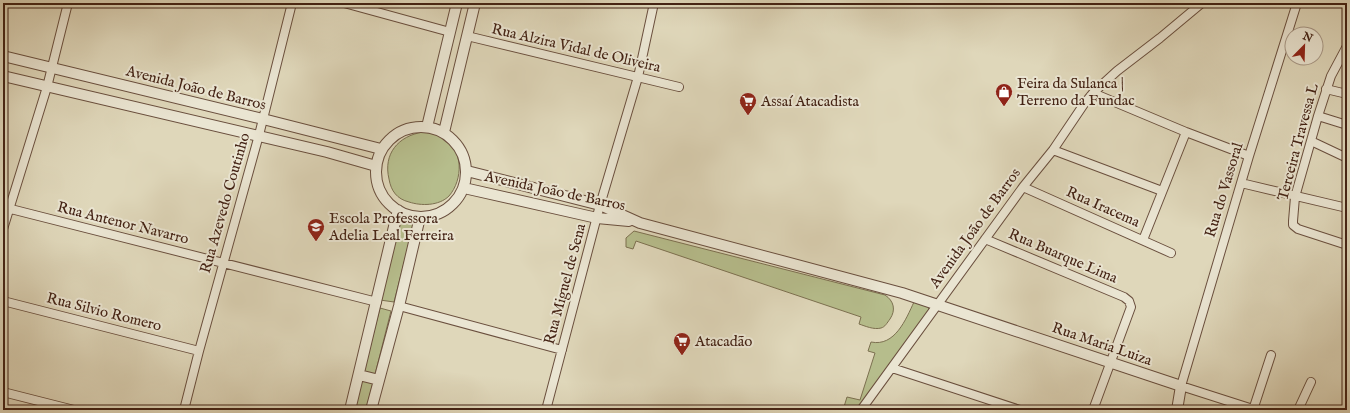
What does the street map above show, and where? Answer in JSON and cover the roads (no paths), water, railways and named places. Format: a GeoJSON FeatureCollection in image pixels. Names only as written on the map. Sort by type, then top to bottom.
{"type":"FeatureCollection","features":[{"type":"Feature","properties":{"kind":"street"},"geometry":{"type":"LineString","coordinates":[[3,229],[6,208],[47,87],[68,3]]}},
{"type":"Feature","properties":{"kind":"street","name":"Rua Azevedo Coutinho"},"geometry":{"type":"LineString","coordinates":[[184,410],[259,136],[292,3]]}},
{"type":"Feature","properties":{"kind":"street"},"geometry":{"type":"LineString","coordinates":[[344,3],[450,32]]}},
{"type":"Feature","properties":{"kind":"street"},"geometry":{"type":"LineString","coordinates":[[428,126],[457,3]]}},
{"type":"Feature","properties":{"kind":"street"},"geometry":{"type":"LineString","coordinates":[[444,132],[475,3]]}},
{"type":"Feature","properties":{"kind":"street","name":"Rua Miguel de Sena"},"geometry":{"type":"LineString","coordinates":[[546,410],[600,205],[638,77],[654,3]]}},
{"type":"Feature","properties":{"kind":"street","name":"Avenida João de Barros"},"geometry":{"type":"LineString","coordinates":[[464,188],[597,218],[640,223],[902,293],[937,305],[1023,187],[1053,150],[1093,93],[1117,71],[1202,3]]}},
{"type":"Feature","properties":{"kind":"street","name":"Rua do Vassoral"},"geometry":{"type":"LineString","coordinates":[[1181,386],[1249,156],[1297,3]]}},
{"type":"Feature","properties":{"kind":"street","name":"Rua Alzira Vidal de Oliveira"},"geometry":{"type":"LineString","coordinates":[[467,36],[679,86]]}},
{"type":"Feature","properties":{"kind":"street","name":"Terceira Travessa L"},"geometry":{"type":"LineString","coordinates":[[1347,46],[1326,89],[1295,197],[1293,225],[1298,229],[1347,245]]}},
{"type":"Feature","properties":{"kind":"street","name":"Avenida João de Barros"},"geometry":{"type":"LineString","coordinates":[[3,56],[263,119],[381,150]]}},
{"type":"Feature","properties":{"kind":"street","name":"Avenida João de Barros"},"geometry":{"type":"LineString","coordinates":[[3,76],[327,152],[376,166]]}},
{"type":"Feature","properties":{"kind":"street"},"geometry":{"type":"LineString","coordinates":[[1326,89],[1347,94]]}},
{"type":"Feature","properties":{"kind":"street"},"geometry":{"type":"LineString","coordinates":[[1093,93],[1186,132],[1249,156]]}},
{"type":"Feature","properties":{"kind":"street"},"geometry":{"type":"LineString","coordinates":[[1318,116],[1347,125]]}},
{"type":"Feature","properties":{"kind":"street"},"geometry":{"type":"LineString","coordinates":[[415,126],[428,126],[444,132],[456,142],[464,155],[467,171],[464,188],[458,200],[447,210],[434,216],[409,216],[388,203],[381,193],[376,180],[376,166],[381,150],[390,138],[402,130],[415,126]]}},
{"type":"Feature","properties":{"kind":"street"},"geometry":{"type":"LineString","coordinates":[[1143,240],[1186,132]]}},
{"type":"Feature","properties":{"kind":"street"},"geometry":{"type":"LineString","coordinates":[[1311,141],[1347,158]]}},
{"type":"Feature","properties":{"kind":"street"},"geometry":{"type":"LineString","coordinates":[[1053,150],[1162,192]]}},
{"type":"Feature","properties":{"kind":"street","name":"Avenida João de Barros"},"geometry":{"type":"LineString","coordinates":[[467,171],[600,205],[640,223]]}},
{"type":"Feature","properties":{"kind":"street"},"geometry":{"type":"LineString","coordinates":[[1241,183],[1295,197],[1347,208]]}},
{"type":"Feature","properties":{"kind":"street","name":"Rua Iracema"},"geometry":{"type":"LineString","coordinates":[[1023,187],[1171,253]]}},
{"type":"Feature","properties":{"kind":"street","name":"Rua Antenor Navarro"},"geometry":{"type":"LineString","coordinates":[[6,208],[377,302]]}},
{"type":"Feature","properties":{"kind":"street"},"geometry":{"type":"LineString","coordinates":[[350,410],[398,210]]}},
{"type":"Feature","properties":{"kind":"street"},"geometry":{"type":"LineString","coordinates":[[371,410],[400,306],[420,217]]}},
{"type":"Feature","properties":{"kind":"street","name":"Rua Buarque Lima"},"geometry":{"type":"LineString","coordinates":[[985,239],[1124,297],[1129,301],[1131,307],[1109,362]]}},
{"type":"Feature","properties":{"kind":"street","name":"Rua Silvio Romero"},"geometry":{"type":"LineString","coordinates":[[3,301],[199,351]]}},
{"type":"Feature","properties":{"kind":"street"},"geometry":{"type":"LineString","coordinates":[[861,410],[937,305]]}},
{"type":"Feature","properties":{"kind":"street","name":"Rua Maria Luiza"},"geometry":{"type":"LineString","coordinates":[[937,305],[1254,410]]}},
{"type":"Feature","properties":{"kind":"street"},"geometry":{"type":"LineString","coordinates":[[400,306],[562,350]]}},
{"type":"Feature","properties":{"kind":"street"},"geometry":{"type":"LineString","coordinates":[[1254,410],[1270,354]]}},
{"type":"Feature","properties":{"kind":"street"},"geometry":{"type":"LineString","coordinates":[[1093,410],[1109,362]]}},
{"type":"Feature","properties":{"kind":"street"},"geometry":{"type":"LineString","coordinates":[[892,368],[1020,410]]}},
{"type":"Feature","properties":{"kind":"street"},"geometry":{"type":"LineString","coordinates":[[359,375],[379,380]]}},
{"type":"Feature","properties":{"kind":"street"},"geometry":{"type":"LineString","coordinates":[[1298,410],[1311,382]]}},
{"type":"Feature","properties":{"kind":"street"},"geometry":{"type":"LineString","coordinates":[[1177,410],[1181,386]]}},
{"type":"Feature","properties":{"kind":"street"},"geometry":{"type":"LineString","coordinates":[[3,392],[74,410]]}},
{"type":"Feature","properties":{"kind":"place","name":"Feira da Sulanca | Terreno da Fundac"},"geometry":{"type":"Point","coordinates":[1004,107]}},
{"type":"Feature","properties":{"kind":"place","name":"Assaí Atacadista"},"geometry":{"type":"Point","coordinates":[748,116]}},
{"type":"Feature","properties":{"kind":"place","name":"Escola Professora Adelia Leal Ferreira"},"geometry":{"type":"Point","coordinates":[316,242]}},
{"type":"Feature","properties":{"kind":"place","name":"Atacadão"},"geometry":{"type":"Point","coordinates":[682,356]}}]}
